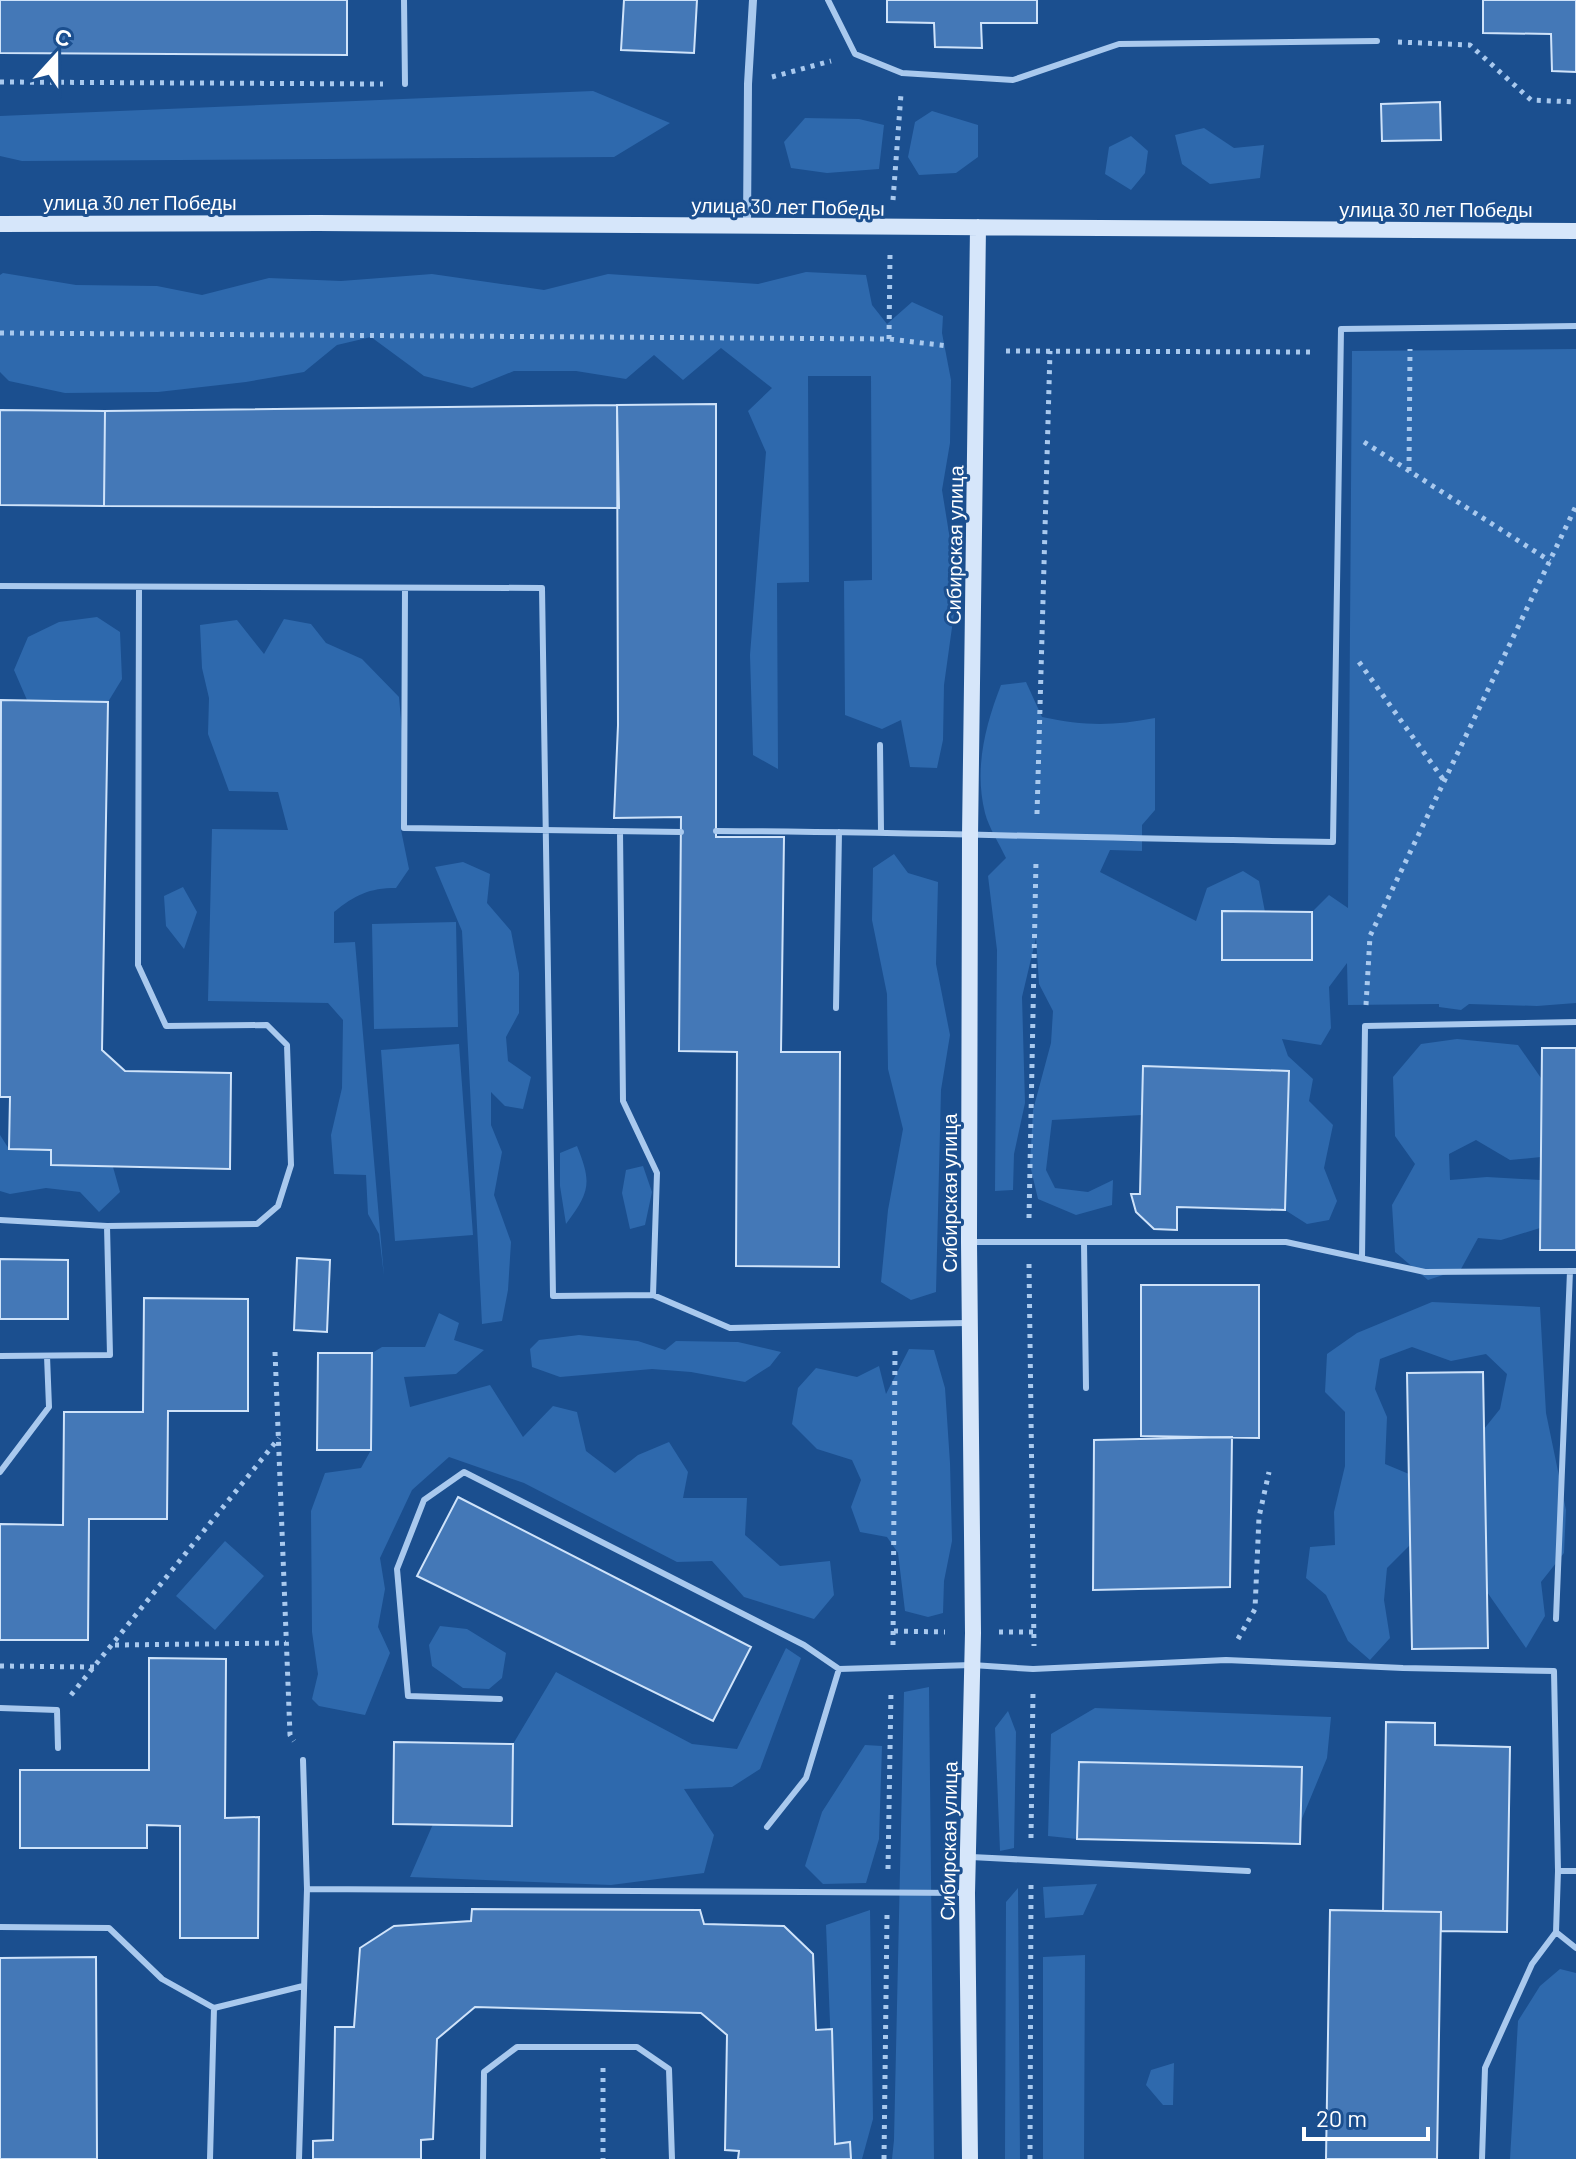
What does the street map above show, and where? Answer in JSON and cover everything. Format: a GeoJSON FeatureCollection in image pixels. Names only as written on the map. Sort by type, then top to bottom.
{"type":"FeatureCollection","features":[{"type":"Feature","properties":{"kind":"street"},"geometry":{"type":"LineString","coordinates":[[747,226],[748,84],[753,0]]}},
{"type":"Feature","properties":{"kind":"street","name":"улица 30 лет Победы"},"geometry":{"type":"LineString","coordinates":[[0,224],[1576,231]]}},
{"type":"Feature","properties":{"kind":"street","name":"Сибирская улица"},"geometry":{"type":"LineString","coordinates":[[970,2159],[967,1893],[972,1665],[970,836],[978,227]]}},
{"type":"Feature","properties":{"kind":"lane"},"geometry":{"type":"LineString","coordinates":[[404,0],[405,84]]}},
{"type":"Feature","properties":{"kind":"lane"},"geometry":{"type":"LineString","coordinates":[[828,0],[855,54],[902,73],[1013,80],[1119,44],[1377,41]]}},
{"type":"Feature","properties":{"kind":"lane"},"geometry":{"type":"LineString","coordinates":[[716,831],[881,831],[970,836],[1333,842],[1341,329],[1576,326]]}},
{"type":"Feature","properties":{"kind":"lane"},"geometry":{"type":"LineString","coordinates":[[0,586],[139,589],[542,588],[553,1296],[653,1295],[730,1328],[895,1327],[971,1323]]}},
{"type":"Feature","properties":{"kind":"lane"},"geometry":{"type":"LineString","coordinates":[[405,588],[404,828],[681,832]]}},
{"type":"Feature","properties":{"kind":"lane"},"geometry":{"type":"LineString","coordinates":[[0,1220],[107,1226],[257,1224],[278,1206],[291,1165],[287,1045],[267,1025],[166,1026],[138,965],[139,589]]}},
{"type":"Feature","properties":{"kind":"lane"},"geometry":{"type":"LineString","coordinates":[[880,745],[881,831]]}},
{"type":"Feature","properties":{"kind":"lane"},"geometry":{"type":"LineString","coordinates":[[620,832],[623,1101],[657,1173],[653,1295]]}},
{"type":"Feature","properties":{"kind":"lane"},"geometry":{"type":"LineString","coordinates":[[836,1008],[839,832]]}},
{"type":"Feature","properties":{"kind":"lane"},"geometry":{"type":"LineString","coordinates":[[1362,1258],[1365,1026],[1576,1022]]}},
{"type":"Feature","properties":{"kind":"lane"},"geometry":{"type":"LineString","coordinates":[[0,1356],[110,1355],[107,1226]]}},
{"type":"Feature","properties":{"kind":"lane"},"geometry":{"type":"LineString","coordinates":[[969,1242],[1286,1242],[1425,1272],[1573,1271],[1556,1619]]}},
{"type":"Feature","properties":{"kind":"lane"},"geometry":{"type":"LineString","coordinates":[[1084,1243],[1086,1388]]}},
{"type":"Feature","properties":{"kind":"lane"},"geometry":{"type":"LineString","coordinates":[[0,1472],[49,1407],[47,1356]]}},
{"type":"Feature","properties":{"kind":"lane"},"geometry":{"type":"LineString","coordinates":[[500,1699],[408,1696],[397,1569],[424,1500],[464,1472],[804,1645],[839,1669],[972,1665],[1033,1669],[1226,1660],[1554,1671],[1558,1871],[1556,1932],[1532,1964],[1485,2068],[1482,2159]]}},
{"type":"Feature","properties":{"kind":"lane"},"geometry":{"type":"LineString","coordinates":[[767,1827],[806,1778],[839,1669]]}},
{"type":"Feature","properties":{"kind":"lane"},"geometry":{"type":"LineString","coordinates":[[0,1708],[57,1710],[58,1748]]}},
{"type":"Feature","properties":{"kind":"lane"},"geometry":{"type":"LineString","coordinates":[[299,2159],[307,1889],[303,1760]]}},
{"type":"Feature","properties":{"kind":"lane"},"geometry":{"type":"LineString","coordinates":[[968,1857],[1248,1871]]}},
{"type":"Feature","properties":{"kind":"lane"},"geometry":{"type":"LineString","coordinates":[[1558,1871],[1576,1871]]}},
{"type":"Feature","properties":{"kind":"lane"},"geometry":{"type":"LineString","coordinates":[[307,1889],[967,1893]]}},
{"type":"Feature","properties":{"kind":"lane"},"geometry":{"type":"LineString","coordinates":[[0,1927],[109,1928],[162,1979],[214,2008],[303,1986]]}},
{"type":"Feature","properties":{"kind":"lane"},"geometry":{"type":"LineString","coordinates":[[1556,1932],[1576,1948]]}},
{"type":"Feature","properties":{"kind":"lane"},"geometry":{"type":"LineString","coordinates":[[210,2159],[214,2008]]}},
{"type":"Feature","properties":{"kind":"lane"},"geometry":{"type":"LineString","coordinates":[[483,2159],[484,2072],[517,2047],[637,2047],[669,2069],[672,2159]]}},
{"type":"Feature","properties":{"kind":"path"},"geometry":{"type":"LineString","coordinates":[[1377,41],[1470,45],[1531,100],[1576,102]]}},
{"type":"Feature","properties":{"kind":"path"},"geometry":{"type":"LineString","coordinates":[[748,84],[855,54]]}},
{"type":"Feature","properties":{"kind":"path"},"geometry":{"type":"LineString","coordinates":[[0,82],[405,84]]}},
{"type":"Feature","properties":{"kind":"path"},"geometry":{"type":"LineString","coordinates":[[1409,471],[1410,328]]}},
{"type":"Feature","properties":{"kind":"path"},"geometry":{"type":"LineString","coordinates":[[0,333],[889,339],[978,350],[1341,353]]}},
{"type":"Feature","properties":{"kind":"path"},"geometry":{"type":"LineString","coordinates":[[1340,426],[1550,561]]}},
{"type":"Feature","properties":{"kind":"path"},"geometry":{"type":"LineString","coordinates":[[1365,1026],[1370,936],[1576,506]]}},
{"type":"Feature","properties":{"kind":"path"},"geometry":{"type":"LineString","coordinates":[[1337,630],[1445,782]]}},
{"type":"Feature","properties":{"kind":"path"},"geometry":{"type":"LineString","coordinates":[[884,2159],[894,1631],[895,1327]]}},
{"type":"Feature","properties":{"kind":"path"},"geometry":{"type":"LineString","coordinates":[[275,1352],[290,1735],[303,1760]]}},
{"type":"Feature","properties":{"kind":"path"},"geometry":{"type":"LineString","coordinates":[[57,1710],[114,1645],[279,1438]]}},
{"type":"Feature","properties":{"kind":"path"},"geometry":{"type":"LineString","coordinates":[[1226,1660],[1255,1609],[1259,1517],[1269,1472]]}},
{"type":"Feature","properties":{"kind":"path"},"geometry":{"type":"LineString","coordinates":[[114,1645],[286,1643]]}},
{"type":"Feature","properties":{"kind":"path"},"geometry":{"type":"LineString","coordinates":[[0,1666],[96,1667]]}},
{"type":"Feature","properties":{"kind":"path"},"geometry":{"type":"LineString","coordinates":[[603,2048],[603,2159]]}},
{"type":"Feature","properties":{"kind":"shaded area"},"geometry":{"type":"Polygon","coordinates":[[[593,91],[670,123],[614,157],[22,161],[0,156],[0,116],[593,91]]]}},
{"type":"Feature","properties":{"kind":"shaded area"},"geometry":{"type":"Polygon","coordinates":[[[932,111],[978,125],[978,157],[956,173],[919,175],[908,157],[915,122],[932,111]]]}},
{"type":"Feature","properties":{"kind":"shaded area"},"geometry":{"type":"Polygon","coordinates":[[[805,118],[859,119],[884,125],[879,169],[827,173],[791,168],[784,142],[805,118]]]}},
{"type":"Feature","properties":{"kind":"shaded area"},"geometry":{"type":"Polygon","coordinates":[[[1204,128],[1234,148],[1264,145],[1260,178],[1210,184],[1182,164],[1175,135],[1204,128]]]}},
{"type":"Feature","properties":{"kind":"shaded area"},"geometry":{"type":"Polygon","coordinates":[[[1131,136],[1148,151],[1145,173],[1131,190],[1105,174],[1109,147],[1131,136]]]}},
{"type":"Feature","properties":{"kind":"shaded area"},"geometry":{"type":"Polygon","coordinates":[[[806,272],[866,275],[872,305],[887,324],[912,302],[943,316],[942,333],[951,380],[950,443],[942,490],[952,552],[954,613],[944,685],[943,740],[937,768],[910,767],[901,720],[882,729],[845,715],[844,581],[872,580],[871,376],[808,376],[809,582],[777,583],[778,769],[753,755],[750,655],[766,452],[748,411],[772,388],[721,348],[683,380],[654,355],[626,379],[576,371],[514,371],[472,388],[424,376],[371,337],[337,345],[304,372],[158,392],[65,393],[9,381],[0,372],[0,275],[3,273],[76,285],[157,286],[202,295],[269,278],[341,281],[432,274],[544,290],[608,274],[758,284],[806,272]]]}},
{"type":"Feature","properties":{"kind":"shaded area"},"geometry":{"type":"Polygon","coordinates":[[[1576,349],[1576,1003],[1537,1006],[1469,1004],[1461,1010],[1439,1007],[1439,1004],[1348,1005],[1347,963],[1329,987],[1331,1028],[1321,1045],[1282,1039],[1288,1056],[1313,1079],[1309,1101],[1333,1125],[1324,1168],[1337,1201],[1329,1220],[1307,1224],[1285,1210],[1288,1071],[1143,1067],[1142,1115],[1052,1120],[1046,1170],[1055,1188],[1088,1192],[1113,1180],[1112,1205],[1076,1215],[1038,1199],[1030,1165],[1033,1110],[1051,1043],[1053,1011],[1039,984],[1036,938],[1022,997],[1025,1103],[1014,1154],[1013,1190],[995,1191],[997,950],[988,876],[1006,858],[987,819],[982,797],[981,764],[990,716],[1001,685],[1026,682],[1042,717],[1098,724],[1155,718],[1155,810],[1142,825],[1142,851],[1110,850],[1100,872],[1196,921],[1207,888],[1243,871],[1259,881],[1265,912],[1222,911],[1222,960],[1312,960],[1312,912],[1329,895],[1348,908],[1352,351],[1576,349]]]}},
{"type":"Feature","properties":{"kind":"shaded area"},"geometry":{"type":"Polygon","coordinates":[[[97,617],[120,632],[122,679],[108,702],[27,700],[14,670],[28,637],[59,622],[97,617]]]}},
{"type":"Feature","properties":{"kind":"shaded area"},"geometry":{"type":"Polygon","coordinates":[[[284,619],[311,624],[326,643],[362,659],[399,697],[406,776],[401,830],[409,869],[396,888],[363,894],[334,912],[334,943],[355,942],[384,1276],[379,1234],[368,1214],[366,1175],[334,1174],[331,1135],[342,1088],[343,1020],[328,1003],[208,1001],[212,829],[288,830],[278,792],[229,791],[208,734],[209,698],[202,668],[200,625],[237,620],[264,654],[284,619]]]}},
{"type":"Feature","properties":{"kind":"shaded area"},"geometry":{"type":"Polygon","coordinates":[[[894,854],[908,873],[938,882],[936,964],[950,1035],[941,1090],[936,1292],[911,1300],[881,1282],[888,1210],[903,1129],[888,1069],[887,994],[872,920],[873,868],[894,854]]]}},
{"type":"Feature","properties":{"kind":"shaded area"},"geometry":{"type":"Polygon","coordinates":[[[463,862],[490,874],[487,903],[511,931],[519,973],[519,1013],[506,1037],[508,1061],[531,1077],[523,1109],[505,1106],[491,1092],[491,1125],[502,1152],[494,1195],[511,1242],[508,1290],[502,1321],[482,1324],[462,931],[435,867],[463,862]]]}},
{"type":"Feature","properties":{"kind":"shaded area"},"geometry":{"type":"Polygon","coordinates":[[[183,887],[197,912],[184,949],[166,926],[164,896],[183,887]]]}},
{"type":"Feature","properties":{"kind":"shaded area"},"geometry":{"type":"Polygon","coordinates":[[[456,922],[458,1027],[374,1029],[372,924],[456,922]]]}},
{"type":"Feature","properties":{"kind":"shaded area"},"geometry":{"type":"Polygon","coordinates":[[[1457,1039],[1518,1045],[1541,1078],[1541,1157],[1510,1160],[1476,1140],[1449,1154],[1450,1180],[1487,1177],[1540,1180],[1540,1228],[1501,1240],[1478,1238],[1461,1269],[1428,1280],[1395,1252],[1392,1205],[1415,1164],[1395,1136],[1393,1077],[1421,1044],[1457,1039]]]}},
{"type":"Feature","properties":{"kind":"shaded area"},"geometry":{"type":"Polygon","coordinates":[[[459,1044],[473,1235],[395,1241],[381,1050],[459,1044]]]}},
{"type":"Feature","properties":{"kind":"shaded area"},"geometry":{"type":"Polygon","coordinates":[[[0,1135],[9,1149],[51,1150],[51,1165],[113,1167],[120,1192],[99,1212],[80,1192],[46,1188],[10,1194],[0,1191],[0,1135]]]}},
{"type":"Feature","properties":{"kind":"shaded area"},"geometry":{"type":"Polygon","coordinates":[[[577,1146],[585,1169],[586,1187],[580,1204],[566,1224],[560,1186],[560,1153],[577,1146]]]}},
{"type":"Feature","properties":{"kind":"shaded area"},"geometry":{"type":"Polygon","coordinates":[[[643,1166],[652,1192],[645,1225],[630,1229],[622,1193],[626,1170],[643,1166]]]}},
{"type":"Feature","properties":{"kind":"shaded area"},"geometry":{"type":"Polygon","coordinates":[[[1432,1302],[1540,1307],[1546,1413],[1566,1510],[1564,1553],[1541,1582],[1545,1616],[1526,1648],[1487,1592],[1484,1429],[1500,1409],[1507,1374],[1486,1354],[1451,1361],[1412,1347],[1380,1359],[1375,1389],[1387,1417],[1385,1464],[1409,1474],[1410,1545],[1387,1568],[1384,1600],[1390,1638],[1370,1660],[1348,1641],[1326,1595],[1306,1578],[1310,1547],[1335,1545],[1334,1512],[1345,1466],[1345,1412],[1325,1392],[1327,1354],[1357,1333],[1432,1302]]]}},
{"type":"Feature","properties":{"kind":"shaded area"},"geometry":{"type":"Polygon","coordinates":[[[439,1313],[459,1323],[454,1340],[484,1350],[456,1374],[404,1377],[410,1407],[490,1385],[523,1437],[553,1406],[577,1412],[586,1451],[615,1473],[638,1455],[669,1442],[688,1472],[683,1498],[747,1498],[745,1535],[780,1566],[830,1561],[834,1595],[814,1619],[744,1597],[712,1561],[677,1562],[524,1483],[449,1457],[412,1490],[380,1558],[385,1589],[378,1627],[390,1653],[365,1715],[319,1706],[312,1699],[318,1674],[312,1632],[311,1511],[325,1473],[361,1468],[371,1450],[372,1353],[382,1347],[425,1347],[439,1313]]]}},
{"type":"Feature","properties":{"kind":"shaded area"},"geometry":{"type":"Polygon","coordinates":[[[579,1335],[638,1341],[665,1350],[676,1341],[738,1342],[781,1352],[770,1366],[745,1382],[691,1372],[652,1369],[560,1377],[532,1367],[530,1349],[539,1340],[579,1335]]]}},
{"type":"Feature","properties":{"kind":"shaded area"},"geometry":{"type":"Polygon","coordinates":[[[909,1349],[934,1350],[945,1388],[952,1541],[944,1581],[943,1613],[928,1617],[905,1611],[898,1553],[887,1537],[860,1532],[851,1507],[861,1480],[852,1460],[817,1449],[792,1424],[798,1388],[816,1368],[857,1377],[879,1366],[886,1394],[909,1349]]]}},
{"type":"Feature","properties":{"kind":"shaded area"},"geometry":{"type":"Polygon","coordinates":[[[225,1541],[264,1576],[215,1630],[176,1596],[225,1541]]]}},
{"type":"Feature","properties":{"kind":"shaded area"},"geometry":{"type":"Polygon","coordinates":[[[440,1626],[467,1629],[506,1653],[502,1678],[489,1689],[463,1688],[432,1666],[429,1645],[440,1626]]]}},
{"type":"Feature","properties":{"kind":"shaded area"},"geometry":{"type":"Polygon","coordinates":[[[786,1648],[801,1658],[760,1769],[732,1787],[684,1789],[714,1835],[704,1873],[611,1885],[410,1877],[433,1824],[511,1825],[513,1744],[556,1672],[692,1744],[737,1749],[786,1648]]]}},
{"type":"Feature","properties":{"kind":"shaded area"},"geometry":{"type":"Polygon","coordinates":[[[929,1687],[934,2159],[892,2159],[904,1692],[929,1687]]]}},
{"type":"Feature","properties":{"kind":"shaded area"},"geometry":{"type":"Polygon","coordinates":[[[1095,1708],[1331,1717],[1327,1758],[1301,1821],[1301,1767],[1080,1762],[1077,1839],[1048,1836],[1051,1734],[1095,1708]]]}},
{"type":"Feature","properties":{"kind":"shaded area"},"geometry":{"type":"Polygon","coordinates":[[[1008,1711],[1016,1732],[1014,1848],[1000,1851],[995,1728],[1008,1711]]]}},
{"type":"Feature","properties":{"kind":"shaded area"},"geometry":{"type":"Polygon","coordinates":[[[865,1745],[882,1746],[879,1839],[866,1883],[823,1884],[805,1866],[822,1812],[865,1745]]]}},
{"type":"Feature","properties":{"kind":"shaded area"},"geometry":{"type":"Polygon","coordinates":[[[1097,1884],[1083,1915],[1045,1918],[1043,1887],[1097,1884]]]}},
{"type":"Feature","properties":{"kind":"shaded area"},"geometry":{"type":"Polygon","coordinates":[[[1018,1888],[1020,2159],[1005,2159],[1006,1902],[1018,1888]]]}},
{"type":"Feature","properties":{"kind":"shaded area"},"geometry":{"type":"Polygon","coordinates":[[[870,1910],[873,2119],[862,2159],[851,2159],[850,2142],[835,2144],[826,1925],[870,1910]]]}},
{"type":"Feature","properties":{"kind":"shaded area"},"geometry":{"type":"Polygon","coordinates":[[[1085,1955],[1084,2159],[1043,2159],[1043,1957],[1085,1955]]]}},
{"type":"Feature","properties":{"kind":"shaded area"},"geometry":{"type":"Polygon","coordinates":[[[1560,1969],[1576,1973],[1576,2159],[1510,2159],[1518,2021],[1540,1986],[1560,1969]]]}},
{"type":"Feature","properties":{"kind":"shaded area"},"geometry":{"type":"Polygon","coordinates":[[[1174,2063],[1173,2105],[1163,2105],[1146,2085],[1151,2070],[1174,2063]]]}},
{"type":"Feature","properties":{"kind":"building"},"geometry":{"type":"Polygon","coordinates":[[[0,0],[347,0],[347,55],[0,53],[0,0]]]}},
{"type":"Feature","properties":{"kind":"building"},"geometry":{"type":"Polygon","coordinates":[[[624,0],[697,0],[694,53],[621,50],[624,0]]]}},
{"type":"Feature","properties":{"kind":"building"},"geometry":{"type":"Polygon","coordinates":[[[887,0],[1037,0],[1037,23],[981,23],[982,48],[935,47],[934,23],[887,22],[887,0]]]}},
{"type":"Feature","properties":{"kind":"building"},"geometry":{"type":"Polygon","coordinates":[[[1483,0],[1576,0],[1576,72],[1552,71],[1551,34],[1483,33],[1483,0]]]}},
{"type":"Feature","properties":{"kind":"building"},"geometry":{"type":"Polygon","coordinates":[[[1440,102],[1441,140],[1382,141],[1381,104],[1440,102]]]}},
{"type":"Feature","properties":{"kind":"building"},"geometry":{"type":"Polygon","coordinates":[[[716,404],[716,837],[784,837],[781,1052],[840,1052],[839,1267],[736,1266],[737,1052],[679,1051],[681,817],[614,818],[618,725],[617,405],[716,404]]]}},
{"type":"Feature","properties":{"kind":"building"},"geometry":{"type":"Polygon","coordinates":[[[617,405],[619,508],[104,506],[105,411],[617,405]]]}},
{"type":"Feature","properties":{"kind":"building"},"geometry":{"type":"Polygon","coordinates":[[[0,410],[105,411],[104,506],[0,505],[0,410]]]}},
{"type":"Feature","properties":{"kind":"building"},"geometry":{"type":"Polygon","coordinates":[[[1,700],[108,702],[102,1050],[125,1071],[231,1073],[230,1169],[51,1165],[51,1150],[9,1149],[10,1097],[0,1097],[1,700]]]}},
{"type":"Feature","properties":{"kind":"building"},"geometry":{"type":"Polygon","coordinates":[[[1222,911],[1312,912],[1312,960],[1222,960],[1222,911]]]}},
{"type":"Feature","properties":{"kind":"building"},"geometry":{"type":"Polygon","coordinates":[[[1542,1048],[1576,1048],[1576,1250],[1540,1250],[1542,1048]]]}},
{"type":"Feature","properties":{"kind":"building"},"geometry":{"type":"Polygon","coordinates":[[[1143,1066],[1289,1071],[1285,1210],[1177,1207],[1177,1230],[1154,1229],[1136,1212],[1131,1194],[1140,1194],[1143,1066]]]}},
{"type":"Feature","properties":{"kind":"building"},"geometry":{"type":"Polygon","coordinates":[[[297,1258],[330,1260],[327,1332],[294,1330],[297,1258]]]}},
{"type":"Feature","properties":{"kind":"building"},"geometry":{"type":"Polygon","coordinates":[[[0,1259],[68,1260],[68,1319],[0,1319],[0,1259]]]}},
{"type":"Feature","properties":{"kind":"building"},"geometry":{"type":"Polygon","coordinates":[[[1141,1285],[1259,1285],[1259,1438],[1141,1436],[1141,1285]]]}},
{"type":"Feature","properties":{"kind":"building"},"geometry":{"type":"Polygon","coordinates":[[[144,1298],[248,1299],[248,1411],[168,1411],[167,1519],[89,1519],[88,1640],[0,1640],[0,1524],[63,1525],[64,1412],[143,1412],[144,1298]]]}},
{"type":"Feature","properties":{"kind":"building"},"geometry":{"type":"Polygon","coordinates":[[[318,1353],[372,1353],[371,1450],[317,1450],[318,1353]]]}},
{"type":"Feature","properties":{"kind":"building"},"geometry":{"type":"Polygon","coordinates":[[[1483,1372],[1488,1648],[1412,1649],[1407,1373],[1483,1372]]]}},
{"type":"Feature","properties":{"kind":"building"},"geometry":{"type":"Polygon","coordinates":[[[1232,1437],[1230,1587],[1093,1590],[1094,1440],[1232,1437]]]}},
{"type":"Feature","properties":{"kind":"building"},"geometry":{"type":"Polygon","coordinates":[[[458,1497],[751,1647],[713,1721],[417,1576],[458,1497]]]}},
{"type":"Feature","properties":{"kind":"building"},"geometry":{"type":"Polygon","coordinates":[[[149,1658],[226,1659],[225,1818],[259,1817],[258,1938],[180,1938],[180,1826],[147,1825],[147,1848],[20,1848],[20,1770],[149,1770],[149,1658]]]}},
{"type":"Feature","properties":{"kind":"building"},"geometry":{"type":"Polygon","coordinates":[[[1386,1722],[1435,1723],[1435,1745],[1510,1747],[1507,1932],[1441,1931],[1441,1912],[1383,1911],[1386,1722]]]}},
{"type":"Feature","properties":{"kind":"building"},"geometry":{"type":"Polygon","coordinates":[[[394,1742],[513,1744],[512,1826],[393,1824],[394,1742]]]}},
{"type":"Feature","properties":{"kind":"building"},"geometry":{"type":"Polygon","coordinates":[[[1079,1762],[1302,1767],[1300,1844],[1077,1839],[1079,1762]]]}},
{"type":"Feature","properties":{"kind":"building"},"geometry":{"type":"Polygon","coordinates":[[[472,1909],[700,1910],[704,1924],[784,1926],[813,1954],[816,2030],[832,2029],[835,2144],[850,2142],[851,2159],[738,2159],[739,2151],[725,2150],[727,2035],[701,2013],[475,2007],[437,2039],[433,2139],[421,2140],[421,2159],[313,2159],[313,2141],[333,2140],[335,2027],[354,2027],[360,1948],[394,1926],[471,1921],[472,1909]]]}},
{"type":"Feature","properties":{"kind":"building"},"geometry":{"type":"Polygon","coordinates":[[[1330,1910],[1441,1912],[1437,2159],[1326,2159],[1330,1910]]]}},
{"type":"Feature","properties":{"kind":"building"},"geometry":{"type":"Polygon","coordinates":[[[96,1957],[97,2159],[0,2159],[0,1958],[96,1957]]]}}]}
